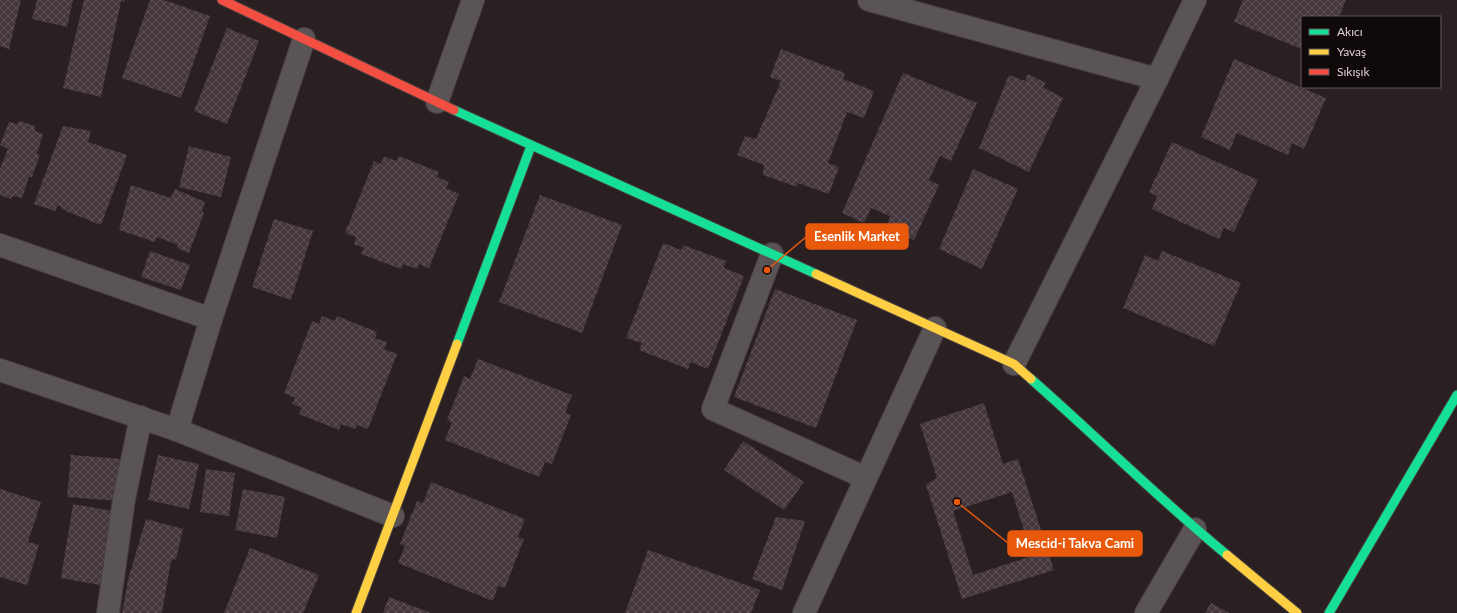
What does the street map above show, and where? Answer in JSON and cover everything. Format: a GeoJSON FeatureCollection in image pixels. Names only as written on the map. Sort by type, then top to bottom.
{"type":"FeatureCollection","features":[{"type":"Feature","properties":{"kind":"street"},"geometry":{"type":"LineString","coordinates":[[222,0],[531,146],[1014,364],[1195,529],[1297,613]]}},
{"type":"Feature","properties":{"kind":"street"},"geometry":{"type":"LineString","coordinates":[[437,102],[473,0]]}},
{"type":"Feature","properties":{"kind":"street"},"geometry":{"type":"LineString","coordinates":[[869,0],[1157,79]]}},
{"type":"Feature","properties":{"kind":"street"},"geometry":{"type":"LineString","coordinates":[[1014,364],[1195,0]]}},
{"type":"Feature","properties":{"kind":"street"},"geometry":{"type":"LineString","coordinates":[[177,430],[210,319],[304,39]]}},
{"type":"Feature","properties":{"kind":"street"},"geometry":{"type":"LineString","coordinates":[[356,613],[531,146]]}},
{"type":"Feature","properties":{"kind":"street"},"geometry":{"type":"LineString","coordinates":[[0,244],[210,319]]}},
{"type":"Feature","properties":{"kind":"street"},"geometry":{"type":"LineString","coordinates":[[772,254],[713,409],[866,478]]}},
{"type":"Feature","properties":{"kind":"street"},"geometry":{"type":"LineString","coordinates":[[808,612],[866,478],[935,328]]}},
{"type":"Feature","properties":{"kind":"street"},"geometry":{"type":"LineString","coordinates":[[0,370],[177,430],[393,516]]}},
{"type":"Feature","properties":{"kind":"street"},"geometry":{"type":"LineString","coordinates":[[1329,613],[1457,396]]}},
{"type":"Feature","properties":{"kind":"street"},"geometry":{"type":"LineString","coordinates":[[108,613],[124,499],[141,417]]}},
{"type":"Feature","properties":{"kind":"street"},"geometry":{"type":"LineString","coordinates":[[1146,613],[1195,529]]}},
{"type":"Feature","properties":{"kind":"building"},"geometry":{"type":"Polygon","coordinates":[[[0,0],[21,0],[9,49],[0,46],[0,0]]]}},
{"type":"Feature","properties":{"kind":"building"},"geometry":{"type":"Polygon","coordinates":[[[37,0],[73,0],[67,27],[32,19],[37,0]]]}},
{"type":"Feature","properties":{"kind":"building"},"geometry":{"type":"Polygon","coordinates":[[[84,0],[125,0],[124,2],[121,1],[101,97],[63,88],[84,0]]]}},
{"type":"Feature","properties":{"kind":"building"},"geometry":{"type":"Polygon","coordinates":[[[150,0],[164,0],[210,16],[181,98],[122,78],[150,0]]]}},
{"type":"Feature","properties":{"kind":"building"},"geometry":{"type":"Polygon","coordinates":[[[1243,0],[1346,0],[1339,16],[1301,16],[1301,49],[1234,22],[1243,0]]]}},
{"type":"Feature","properties":{"kind":"building"},"geometry":{"type":"Polygon","coordinates":[[[227,28],[259,41],[227,124],[194,111],[227,28]]]}},
{"type":"Feature","properties":{"kind":"building"},"geometry":{"type":"Polygon","coordinates":[[[781,49],[845,73],[843,79],[874,91],[864,118],[847,112],[828,163],[839,167],[829,194],[798,183],[797,187],[763,175],[764,165],[737,155],[745,136],[756,139],[781,81],[770,77],[781,49]]]}},
{"type":"Feature","properties":{"kind":"building"},"geometry":{"type":"Polygon","coordinates":[[[1234,59],[1326,98],[1304,149],[1292,143],[1288,155],[1237,133],[1230,150],[1201,137],[1234,59]]]}},
{"type":"Feature","properties":{"kind":"building"},"geometry":{"type":"Polygon","coordinates":[[[903,73],[977,103],[951,161],[940,156],[929,180],[939,185],[914,240],[886,228],[890,216],[871,208],[864,223],[842,213],[903,73]]]}},
{"type":"Feature","properties":{"kind":"building"},"geometry":{"type":"Polygon","coordinates":[[[1028,74],[1046,83],[1043,87],[1063,98],[1029,172],[979,148],[1009,75],[1025,81],[1028,74]]]}},
{"type":"Feature","properties":{"kind":"building"},"geometry":{"type":"Polygon","coordinates":[[[20,121],[35,126],[35,131],[43,134],[37,154],[40,155],[32,177],[29,177],[22,198],[13,196],[11,199],[0,195],[0,169],[8,149],[0,145],[9,122],[17,124],[20,121]]]}},
{"type":"Feature","properties":{"kind":"building"},"geometry":{"type":"Polygon","coordinates":[[[63,126],[91,131],[88,142],[127,155],[101,225],[68,212],[58,205],[55,211],[34,204],[63,126]]]}},
{"type":"Feature","properties":{"kind":"building"},"geometry":{"type":"Polygon","coordinates":[[[1172,142],[1258,180],[1234,232],[1224,228],[1219,239],[1152,209],[1157,196],[1149,192],[1172,142]]]}},
{"type":"Feature","properties":{"kind":"building"},"geometry":{"type":"Polygon","coordinates":[[[189,146],[231,157],[221,197],[179,187],[189,146]]]}},
{"type":"Feature","properties":{"kind":"building"},"geometry":{"type":"Polygon","coordinates":[[[384,156],[396,161],[399,156],[439,172],[437,177],[449,182],[446,188],[459,194],[429,268],[419,264],[417,269],[403,264],[401,269],[361,254],[364,248],[354,244],[356,237],[345,233],[374,161],[381,164],[384,156]]]}},
{"type":"Feature","properties":{"kind":"building"},"geometry":{"type":"Polygon","coordinates":[[[973,169],[1018,189],[982,269],[939,249],[973,169]]]}},
{"type":"Feature","properties":{"kind":"building"},"geometry":{"type":"Polygon","coordinates":[[[131,185],[171,198],[175,189],[205,202],[202,211],[204,213],[189,253],[177,248],[178,245],[157,237],[155,242],[119,230],[131,185]]]}},
{"type":"Feature","properties":{"kind":"building"},"geometry":{"type":"Polygon","coordinates":[[[540,195],[622,225],[582,333],[499,302],[540,195]]]}},
{"type":"Feature","properties":{"kind":"building"},"geometry":{"type":"Polygon","coordinates":[[[274,219],[313,231],[291,300],[252,287],[274,219]]]}},
{"type":"Feature","properties":{"kind":"building"},"geometry":{"type":"Polygon","coordinates":[[[663,243],[681,250],[683,245],[726,261],[724,268],[744,276],[708,369],[691,362],[688,369],[639,350],[642,343],[626,338],[663,243]]]}},
{"type":"Feature","properties":{"kind":"building"},"geometry":{"type":"Polygon","coordinates":[[[150,251],[190,265],[181,290],[141,277],[150,251]]]}},
{"type":"Feature","properties":{"kind":"building"},"geometry":{"type":"Polygon","coordinates":[[[1162,251],[1241,283],[1214,346],[1123,308],[1145,255],[1158,261],[1162,251]]]}},
{"type":"Feature","properties":{"kind":"building"},"geometry":{"type":"Polygon","coordinates":[[[775,289],[857,320],[816,428],[734,397],[775,289]]]}},
{"type":"Feature","properties":{"kind":"building"},"geometry":{"type":"Polygon","coordinates":[[[322,316],[335,321],[337,316],[377,332],[375,338],[387,342],[384,349],[397,354],[368,429],[357,425],[355,429],[341,424],[339,430],[299,414],[302,408],[292,404],[295,398],[284,393],[312,321],[319,324],[322,316]]]}},
{"type":"Feature","properties":{"kind":"building"},"geometry":{"type":"Polygon","coordinates":[[[478,359],[572,395],[565,413],[571,415],[552,464],[545,462],[539,477],[445,440],[452,422],[447,420],[464,376],[470,379],[478,359]]]}},
{"type":"Feature","properties":{"kind":"building"},"geometry":{"type":"Polygon","coordinates":[[[984,403],[1003,464],[1018,459],[1054,570],[962,599],[926,485],[937,478],[920,424],[984,403]],[[1012,492],[953,511],[973,575],[1032,556],[1012,492]]]}},
{"type":"Feature","properties":{"kind":"building"},"geometry":{"type":"Polygon","coordinates":[[[743,441],[804,482],[784,510],[724,470],[743,441]]]}},
{"type":"Feature","properties":{"kind":"building"},"geometry":{"type":"Polygon","coordinates":[[[71,455],[123,459],[119,501],[67,497],[71,455]]]}},
{"type":"Feature","properties":{"kind":"building"},"geometry":{"type":"Polygon","coordinates":[[[158,455],[199,464],[189,509],[148,500],[158,455]]]}},
{"type":"Feature","properties":{"kind":"building"},"geometry":{"type":"Polygon","coordinates":[[[206,469],[235,473],[229,516],[200,512],[206,469]]]}},
{"type":"Feature","properties":{"kind":"building"},"geometry":{"type":"Polygon","coordinates":[[[431,482],[525,519],[518,537],[524,539],[505,588],[498,586],[493,601],[398,563],[405,546],[400,544],[417,501],[423,503],[431,482]]]}},
{"type":"Feature","properties":{"kind":"building"},"geometry":{"type":"Polygon","coordinates":[[[0,489],[41,502],[28,542],[39,545],[27,585],[0,577],[0,489]]]}},
{"type":"Feature","properties":{"kind":"building"},"geometry":{"type":"Polygon","coordinates":[[[243,489],[285,497],[277,538],[235,530],[243,489]]]}},
{"type":"Feature","properties":{"kind":"building"},"geometry":{"type":"Polygon","coordinates":[[[73,504],[113,511],[100,585],[61,578],[73,504]]]}},
{"type":"Feature","properties":{"kind":"building"},"geometry":{"type":"Polygon","coordinates":[[[776,517],[805,521],[782,590],[752,579],[776,517]]]}},
{"type":"Feature","properties":{"kind":"building"},"geometry":{"type":"Polygon","coordinates":[[[146,519],[183,529],[176,559],[171,561],[162,613],[122,613],[128,580],[146,519]]]}},
{"type":"Feature","properties":{"kind":"building"},"geometry":{"type":"Polygon","coordinates":[[[250,548],[319,575],[303,613],[224,613],[250,548]]]}},
{"type":"Feature","properties":{"kind":"building"},"geometry":{"type":"Polygon","coordinates":[[[648,550],[760,590],[751,613],[625,613],[648,550]]]}},
{"type":"Feature","properties":{"kind":"building"},"geometry":{"type":"Polygon","coordinates":[[[389,597],[431,613],[383,613],[389,597]]]}},
{"type":"Feature","properties":{"kind":"building"},"geometry":{"type":"Polygon","coordinates":[[[1211,603],[1229,613],[1205,613],[1211,603]]]}},
{"type":"Feature","properties":{"kind":"traffic: fast"},"geometry":{"type":"LineString","coordinates":[[454,110],[816,274]]}},
{"type":"Feature","properties":{"kind":"traffic: fast"},"geometry":{"type":"LineString","coordinates":[[457,344],[531,146]]}},
{"type":"Feature","properties":{"kind":"traffic: fast"},"geometry":{"type":"LineString","coordinates":[[1031,379],[1177,512],[1227,555]]}},
{"type":"Feature","properties":{"kind":"traffic: fast"},"geometry":{"type":"LineString","coordinates":[[1329,613],[1457,395]]}},
{"type":"Feature","properties":{"kind":"traffic: slow"},"geometry":{"type":"LineString","coordinates":[[816,274],[1014,364],[1031,379]]}},
{"type":"Feature","properties":{"kind":"traffic: slow"},"geometry":{"type":"LineString","coordinates":[[356,613],[457,344]]}},
{"type":"Feature","properties":{"kind":"traffic: slow"},"geometry":{"type":"LineString","coordinates":[[1227,555],[1297,613]]}},
{"type":"Feature","properties":{"kind":"traffic: jam"},"geometry":{"type":"LineString","coordinates":[[222,0],[454,110]]}},
{"type":"Feature","properties":{"kind":"place","name":"Esenlik Market"},"geometry":{"type":"Point","coordinates":[767,270]}},
{"type":"Feature","properties":{"kind":"place","name":"Mescid-i Takva Cami"},"geometry":{"type":"Point","coordinates":[957,502]}}]}
